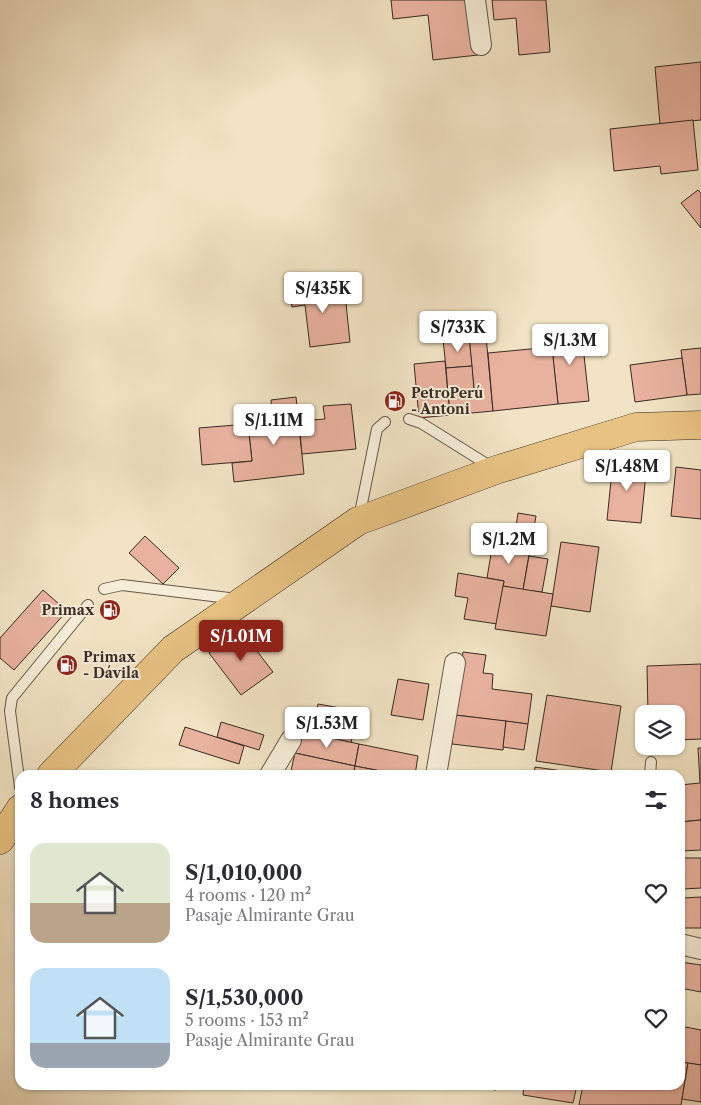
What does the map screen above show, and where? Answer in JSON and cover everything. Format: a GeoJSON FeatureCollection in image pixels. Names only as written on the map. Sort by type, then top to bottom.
{"type":"FeatureCollection","features":[{"type":"Feature","properties":{"kind":"highway"},"geometry":{"type":"LineString","coordinates":[[56,770],[173,649],[358,521],[496,470],[636,427],[701,425]]}},
{"type":"Feature","properties":{"kind":"highway"},"geometry":{"type":"LineString","coordinates":[[0,840],[15,817]]}},
{"type":"Feature","properties":{"kind":"street"},"geometry":{"type":"LineString","coordinates":[[475,0],[481,45]]}},
{"type":"Feature","properties":{"kind":"street"},"geometry":{"type":"LineString","coordinates":[[437,770],[455,663]]}},
{"type":"Feature","properties":{"kind":"street"},"geometry":{"type":"LineString","coordinates":[[273,770],[291,740]]}},
{"type":"Feature","properties":{"kind":"street"},"geometry":{"type":"LineString","coordinates":[[685,945],[701,948]]}},
{"type":"Feature","properties":{"kind":"lane"},"geometry":{"type":"LineString","coordinates":[[409,419],[421,422],[496,470]]}},
{"type":"Feature","properties":{"kind":"lane"},"geometry":{"type":"LineString","coordinates":[[358,521],[377,429],[385,422]]}},
{"type":"Feature","properties":{"kind":"lane"},"geometry":{"type":"LineString","coordinates":[[104,588],[122,584],[244,600]]}},
{"type":"Feature","properties":{"kind":"lane"},"geometry":{"type":"LineString","coordinates":[[18,770],[10,711],[12,698],[88,605]]}},
{"type":"Feature","properties":{"kind":"lane"},"geometry":{"type":"LineString","coordinates":[[650,770],[651,762]]}},
{"type":"Feature","properties":{"kind":"building"},"geometry":{"type":"Polygon","coordinates":[[[391,0],[472,0],[478,55],[433,60],[428,15],[393,19],[391,0]]]}},
{"type":"Feature","properties":{"kind":"building"},"geometry":{"type":"Polygon","coordinates":[[[492,0],[546,0],[550,52],[519,55],[516,18],[494,20],[492,0]]]}},
{"type":"Feature","properties":{"kind":"building"},"geometry":{"type":"Polygon","coordinates":[[[701,62],[701,120],[660,124],[655,67],[701,62]]]}},
{"type":"Feature","properties":{"kind":"building"},"geometry":{"type":"Polygon","coordinates":[[[693,120],[698,170],[661,174],[660,166],[614,171],[610,129],[693,120]]]}},
{"type":"Feature","properties":{"kind":"building"},"geometry":{"type":"Polygon","coordinates":[[[698,190],[701,193],[701,228],[681,203],[698,190]]]}},
{"type":"Feature","properties":{"kind":"building"},"geometry":{"type":"Polygon","coordinates":[[[326,282],[328,296],[345,294],[350,342],[310,347],[305,305],[292,307],[290,286],[326,282]]]}},
{"type":"Feature","properties":{"kind":"building"},"geometry":{"type":"Polygon","coordinates":[[[581,328],[589,401],[558,404],[550,331],[581,328]]]}},
{"type":"Feature","properties":{"kind":"building"},"geometry":{"type":"Polygon","coordinates":[[[486,336],[493,411],[450,415],[448,393],[474,390],[469,337],[486,336]]]}},
{"type":"Feature","properties":{"kind":"building"},"geometry":{"type":"Polygon","coordinates":[[[469,337],[472,366],[446,368],[443,339],[469,337]]]}},
{"type":"Feature","properties":{"kind":"building"},"geometry":{"type":"Polygon","coordinates":[[[552,347],[558,404],[493,411],[488,353],[552,347]]]}},
{"type":"Feature","properties":{"kind":"building"},"geometry":{"type":"Polygon","coordinates":[[[701,348],[701,394],[687,395],[681,350],[701,348]]]}},
{"type":"Feature","properties":{"kind":"building"},"geometry":{"type":"Polygon","coordinates":[[[682,358],[687,395],[635,402],[630,365],[682,358]]]}},
{"type":"Feature","properties":{"kind":"building"},"geometry":{"type":"Polygon","coordinates":[[[445,361],[450,415],[419,418],[414,364],[445,361]]]}},
{"type":"Feature","properties":{"kind":"building"},"geometry":{"type":"Polygon","coordinates":[[[472,366],[474,390],[448,393],[446,368],[472,366]]]}},
{"type":"Feature","properties":{"kind":"building"},"geometry":{"type":"Polygon","coordinates":[[[296,397],[304,474],[234,482],[232,463],[252,461],[248,424],[273,421],[271,400],[296,397]]]}},
{"type":"Feature","properties":{"kind":"building"},"geometry":{"type":"Polygon","coordinates":[[[351,404],[356,449],[302,454],[299,421],[325,419],[323,406],[351,404]]]}},
{"type":"Feature","properties":{"kind":"building"},"geometry":{"type":"Polygon","coordinates":[[[248,424],[252,461],[202,465],[199,428],[248,424]]]}},
{"type":"Feature","properties":{"kind":"building"},"geometry":{"type":"Polygon","coordinates":[[[613,461],[647,464],[641,523],[607,520],[613,461]]]}},
{"type":"Feature","properties":{"kind":"building"},"geometry":{"type":"Polygon","coordinates":[[[676,467],[701,470],[701,519],[671,516],[676,467]]]}},
{"type":"Feature","properties":{"kind":"building"},"geometry":{"type":"Polygon","coordinates":[[[518,513],[536,516],[530,549],[513,546],[518,513]]]}},
{"type":"Feature","properties":{"kind":"building"},"geometry":{"type":"Polygon","coordinates":[[[145,536],[179,568],[163,584],[129,553],[145,536]]]}},
{"type":"Feature","properties":{"kind":"building"},"geometry":{"type":"Polygon","coordinates":[[[493,542],[530,549],[523,590],[503,586],[504,581],[487,578],[493,542]]]}},
{"type":"Feature","properties":{"kind":"building"},"geometry":{"type":"Polygon","coordinates":[[[561,542],[599,547],[590,612],[551,606],[561,542]]]}},
{"type":"Feature","properties":{"kind":"building"},"geometry":{"type":"Polygon","coordinates":[[[529,556],[548,559],[542,592],[523,590],[529,556]]]}},
{"type":"Feature","properties":{"kind":"building"},"geometry":{"type":"Polygon","coordinates":[[[458,573],[504,581],[497,624],[464,619],[468,598],[455,596],[458,573]]]}},
{"type":"Feature","properties":{"kind":"building"},"geometry":{"type":"Polygon","coordinates":[[[503,586],[553,594],[546,636],[495,629],[503,586]]]}},
{"type":"Feature","properties":{"kind":"building"},"geometry":{"type":"Polygon","coordinates":[[[43,590],[67,611],[14,670],[0,658],[0,638],[43,590]]]}},
{"type":"Feature","properties":{"kind":"building"},"geometry":{"type":"Polygon","coordinates":[[[240,629],[273,672],[241,695],[209,653],[240,629]]]}},
{"type":"Feature","properties":{"kind":"building"},"geometry":{"type":"Polygon","coordinates":[[[463,652],[486,655],[483,673],[493,674],[492,689],[532,694],[528,724],[455,715],[463,652]]]}},
{"type":"Feature","properties":{"kind":"building"},"geometry":{"type":"Polygon","coordinates":[[[701,664],[701,739],[685,740],[685,705],[648,705],[647,666],[701,664]]]}},
{"type":"Feature","properties":{"kind":"building"},"geometry":{"type":"Polygon","coordinates":[[[398,679],[429,684],[423,720],[391,715],[398,679]]]}},
{"type":"Feature","properties":{"kind":"building"},"geometry":{"type":"Polygon","coordinates":[[[547,695],[621,706],[611,770],[597,770],[536,761],[547,695]]]}},
{"type":"Feature","properties":{"kind":"building"},"geometry":{"type":"Polygon","coordinates":[[[318,704],[357,711],[351,743],[312,734],[318,704]]]}},
{"type":"Feature","properties":{"kind":"building"},"geometry":{"type":"Polygon","coordinates":[[[455,715],[506,721],[503,750],[452,744],[455,715]]]}},
{"type":"Feature","properties":{"kind":"building"},"geometry":{"type":"Polygon","coordinates":[[[506,721],[528,724],[524,750],[503,747],[506,721]]]}},
{"type":"Feature","properties":{"kind":"building"},"geometry":{"type":"Polygon","coordinates":[[[221,722],[264,735],[259,750],[217,737],[221,722]]]}},
{"type":"Feature","properties":{"kind":"building"},"geometry":{"type":"Polygon","coordinates":[[[185,727],[244,746],[239,764],[179,745],[185,727]]]}},
{"type":"Feature","properties":{"kind":"building"},"geometry":{"type":"Polygon","coordinates":[[[300,731],[359,744],[355,766],[295,753],[300,731]]]}},
{"type":"Feature","properties":{"kind":"building"},"geometry":{"type":"Polygon","coordinates":[[[359,744],[418,756],[416,770],[375,770],[355,766],[359,744]]]}},
{"type":"Feature","properties":{"kind":"building"},"geometry":{"type":"Polygon","coordinates":[[[698,748],[701,748],[701,820],[685,822],[685,784],[700,783],[698,748]]]}},
{"type":"Feature","properties":{"kind":"building"},"geometry":{"type":"Polygon","coordinates":[[[295,753],[355,766],[354,770],[291,770],[295,753]]]}},
{"type":"Feature","properties":{"kind":"building"},"geometry":{"type":"Polygon","coordinates":[[[355,766],[375,770],[354,770],[355,766]]]}},
{"type":"Feature","properties":{"kind":"building"},"geometry":{"type":"Polygon","coordinates":[[[535,767],[556,770],[535,770],[535,767]]]}},
{"type":"Feature","properties":{"kind":"building"},"geometry":{"type":"Polygon","coordinates":[[[701,820],[701,850],[685,851],[685,822],[701,820]]]}},
{"type":"Feature","properties":{"kind":"building"},"geometry":{"type":"Polygon","coordinates":[[[685,858],[701,858],[701,888],[685,889],[685,858]]]}},
{"type":"Feature","properties":{"kind":"building"},"geometry":{"type":"Polygon","coordinates":[[[701,897],[701,928],[685,928],[685,898],[701,897]]]}},
{"type":"Feature","properties":{"kind":"building"},"geometry":{"type":"Polygon","coordinates":[[[685,963],[701,965],[701,992],[685,989],[685,963]]]}},
{"type":"Feature","properties":{"kind":"building"},"geometry":{"type":"Polygon","coordinates":[[[685,1027],[701,1030],[701,1065],[685,1063],[685,1027]]]}},
{"type":"Feature","properties":{"kind":"building"},"geometry":{"type":"Polygon","coordinates":[[[685,1063],[688,1063],[685,1081],[685,1063]]]}},
{"type":"Feature","properties":{"kind":"building"},"geometry":{"type":"Polygon","coordinates":[[[688,1063],[701,1065],[701,1102],[682,1099],[688,1063]]]}},
{"type":"Feature","properties":{"kind":"building"},"geometry":{"type":"Polygon","coordinates":[[[524,1090],[576,1090],[573,1103],[523,1095],[524,1090]]]}},
{"type":"Feature","properties":{"kind":"building"},"geometry":{"type":"Polygon","coordinates":[[[582,1090],[684,1090],[681,1105],[579,1105],[582,1090]]]}},
{"type":"Feature","properties":{"kind":"place","name":"PetroPerú - Antoni"},"geometry":{"type":"Point","coordinates":[395,401]}},
{"type":"Feature","properties":{"kind":"place","name":"Primax"},"geometry":{"type":"Point","coordinates":[110,610]}},
{"type":"Feature","properties":{"kind":"place","name":"Primax - Dávila"},"geometry":{"type":"Point","coordinates":[67,665]}}]}
